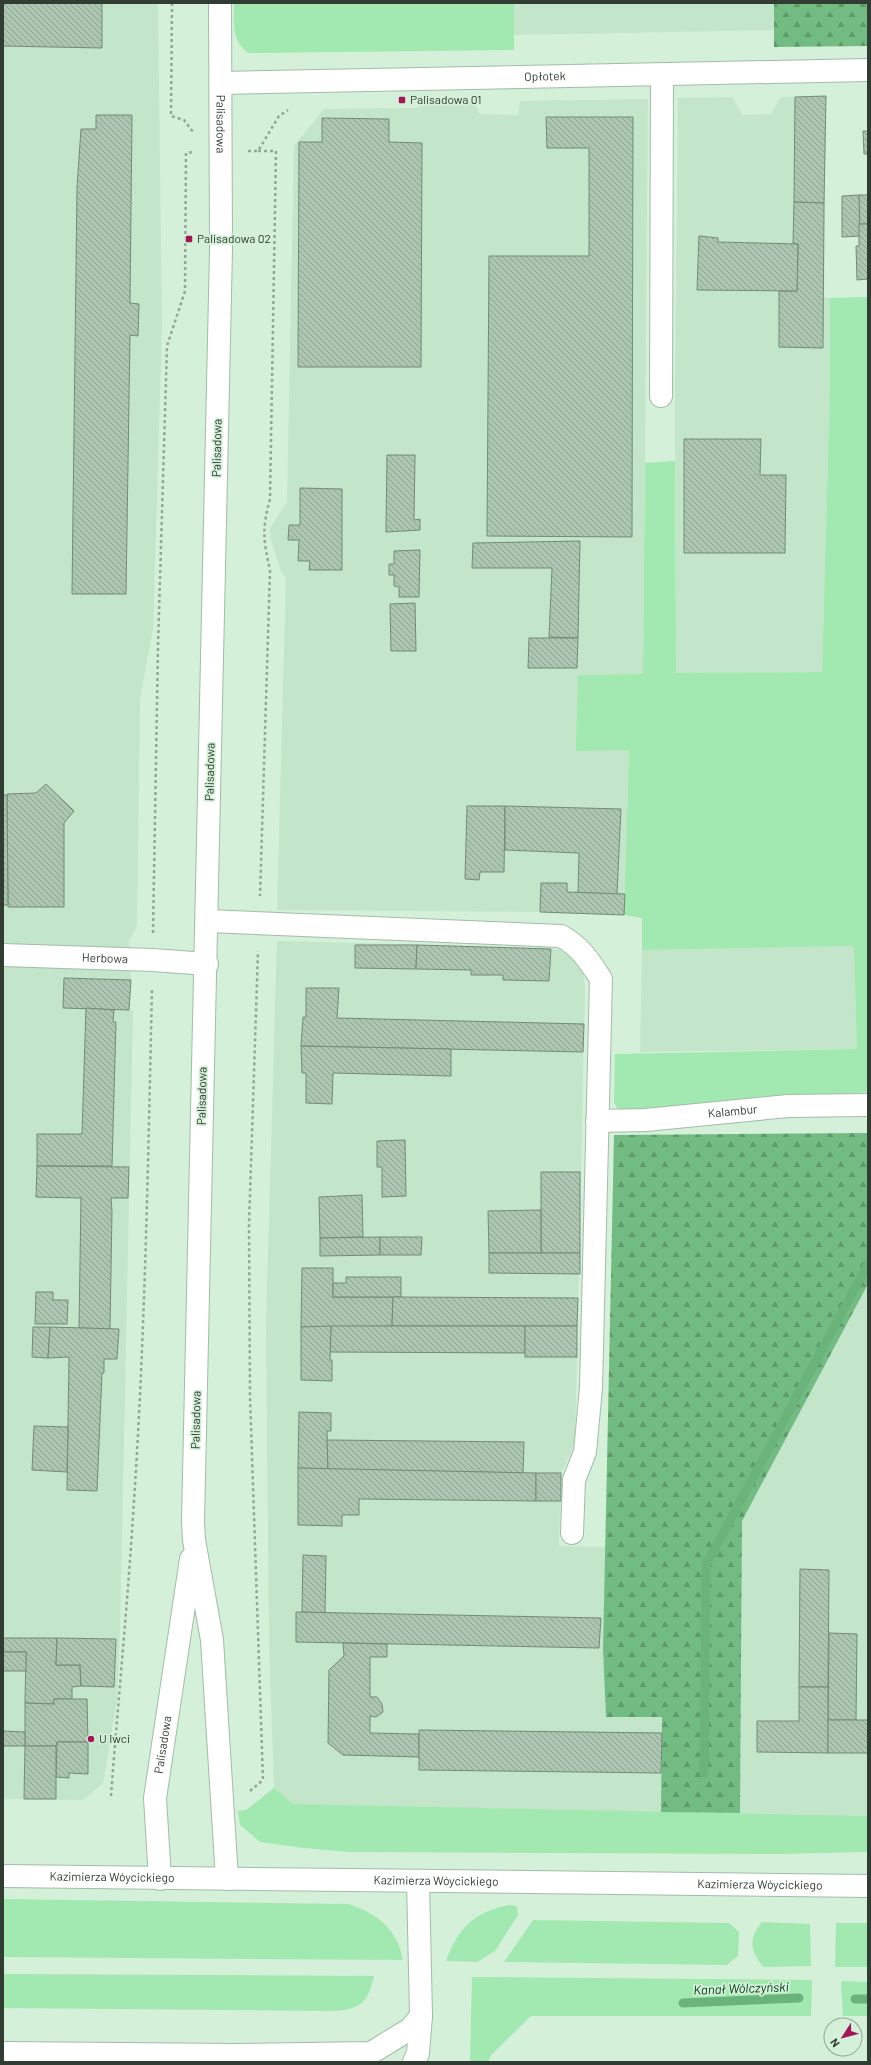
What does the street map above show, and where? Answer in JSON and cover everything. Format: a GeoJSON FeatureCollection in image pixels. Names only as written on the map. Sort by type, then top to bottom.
{"type":"FeatureCollection","features":[{"type":"Feature","properties":{"kind":"street","name":"Palisadowa"},"geometry":{"type":"LineString","coordinates":[[160,1879],[155,1798],[194,1540],[208,921],[222,150],[220,3]]}},
{"type":"Feature","properties":{"kind":"street","name":"Opłotek"},"geometry":{"type":"LineString","coordinates":[[222,83],[868,70]]}},
{"type":"Feature","properties":{"kind":"street"},"geometry":{"type":"LineString","coordinates":[[661,396],[662,74]]}},
{"type":"Feature","properties":{"kind":"street"},"geometry":{"type":"LineString","coordinates":[[208,921],[561,936],[574,943],[589,961],[601,979],[596,1121],[591,1388],[585,1452],[574,1480],[572,1534]]}},
{"type":"Feature","properties":{"kind":"street","name":"Herbowa"},"geometry":{"type":"LineString","coordinates":[[3,955],[153,960],[206,964]]}},
{"type":"Feature","properties":{"kind":"street","name":"Kalambur"},"geometry":{"type":"LineString","coordinates":[[596,1121],[646,1120],[788,1106],[868,1105]]}},
{"type":"Feature","properties":{"kind":"street","name":"Palisadowa"},"geometry":{"type":"LineString","coordinates":[[194,1540],[212,1640],[227,1879]]}},
{"type":"Feature","properties":{"kind":"street","name":"Kazimierza Wóycickiego"},"geometry":{"type":"LineString","coordinates":[[3,1876],[868,1886]]}},
{"type":"Feature","properties":{"kind":"street"},"geometry":{"type":"LineString","coordinates":[[414,2062],[418,2053],[421,2016],[418,1881]]}},
{"type":"Feature","properties":{"kind":"street"},"geometry":{"type":"LineString","coordinates":[[3,2053],[236,2055],[370,2053],[410,2029],[421,2016]]}},
{"type":"Feature","properties":{"kind":"path"},"geometry":{"type":"LineString","coordinates":[[172,3],[170,116],[184,120],[194,134]]}},
{"type":"Feature","properties":{"kind":"path"},"geometry":{"type":"LineString","coordinates":[[258,151],[279,116],[291,108]]}},
{"type":"Feature","properties":{"kind":"path"},"geometry":{"type":"LineString","coordinates":[[111,1796],[133,1518],[146,1266],[158,654],[167,346],[185,291],[186,153],[196,152],[196,146]]}},
{"type":"Feature","properties":{"kind":"path"},"geometry":{"type":"LineString","coordinates":[[222,150],[276,151],[270,499],[264,522],[263,540],[270,570],[249,1225],[250,1397],[264,1780],[247,1793]]}},
{"type":"Feature","properties":{"kind":"shaded area"},"geometry":{"type":"Polygon","coordinates":[[[3,3],[158,3],[162,326],[153,628],[140,700],[137,926],[129,941],[131,980],[129,1010],[133,1010],[120,1629],[117,1700],[103,1783],[83,1800],[3,1799],[3,3]]]}},
{"type":"Feature","properties":{"kind":"shaded area"},"geometry":{"type":"Polygon","coordinates":[[[514,3],[774,3],[774,30],[514,35],[514,3]]]}},
{"type":"Feature","properties":{"kind":"shaded area"},"geometry":{"type":"Polygon","coordinates":[[[826,96],[824,297],[830,298],[830,383],[822,672],[676,673],[675,386],[678,98],[732,97],[743,115],[771,114],[781,97],[826,96]]]}},
{"type":"Feature","properties":{"kind":"shaded area"},"geometry":{"type":"Polygon","coordinates":[[[648,99],[643,674],[578,675],[629,750],[624,915],[540,912],[277,910],[286,578],[281,571],[271,539],[270,528],[287,502],[294,146],[324,109],[417,108],[422,103],[475,102],[479,114],[518,115],[520,101],[648,99]]]}},
{"type":"Feature","properties":{"kind":"shaded area"},"geometry":{"type":"Polygon","coordinates":[[[277,941],[548,948],[566,950],[583,970],[585,988],[575,1444],[561,1473],[559,1546],[606,1547],[603,1649],[606,1717],[662,1717],[661,1812],[293,1804],[274,1788],[269,1641],[266,1325],[277,941]]]}},
{"type":"Feature","properties":{"kind":"shaded area"},"geometry":{"type":"Polygon","coordinates":[[[855,946],[857,1049],[640,1052],[642,950],[855,946]]]}},
{"type":"Feature","properties":{"kind":"shaded area"},"geometry":{"type":"Polygon","coordinates":[[[868,1284],[868,1816],[740,1813],[742,1521],[868,1284]]]}},
{"type":"Feature","properties":{"kind":"green space"},"geometry":{"type":"Polygon","coordinates":[[[234,3],[514,3],[514,50],[249,53],[243,48],[236,37],[234,24],[234,3]]]}},
{"type":"Feature","properties":{"kind":"green space"},"geometry":{"type":"Polygon","coordinates":[[[774,3],[868,3],[868,46],[774,47],[774,3]]]}},
{"type":"Feature","properties":{"kind":"green space"},"geometry":{"type":"Polygon","coordinates":[[[868,297],[868,1092],[619,1112],[614,1102],[615,1054],[857,1049],[854,946],[642,950],[642,918],[624,915],[629,750],[576,751],[578,675],[643,674],[645,463],[675,461],[676,673],[822,672],[830,383],[830,298],[868,297]]]}},
{"type":"Feature","properties":{"kind":"green space"},"geometry":{"type":"Polygon","coordinates":[[[868,1133],[868,1284],[742,1521],[740,1813],[661,1812],[662,1717],[606,1717],[603,1649],[614,1135],[868,1133]]]}},
{"type":"Feature","properties":{"kind":"green space"},"geometry":{"type":"Polygon","coordinates":[[[274,1788],[293,1804],[868,1816],[868,1852],[778,1854],[348,1852],[304,1848],[260,1842],[240,1825],[238,1811],[246,1810],[274,1788]]]}},
{"type":"Feature","properties":{"kind":"green space"},"geometry":{"type":"Polygon","coordinates":[[[3,1899],[348,1904],[368,1912],[391,1931],[396,1939],[403,1960],[3,1957],[3,1899]]]}},
{"type":"Feature","properties":{"kind":"green space"},"geometry":{"type":"Polygon","coordinates":[[[509,1905],[517,1906],[518,1915],[495,1951],[477,1962],[446,1961],[456,1939],[469,1923],[486,1912],[509,1905]]]}},
{"type":"Feature","properties":{"kind":"green space"},"geometry":{"type":"Polygon","coordinates":[[[533,1920],[729,1923],[739,1932],[738,1956],[727,1965],[504,1962],[533,1920]]]}},
{"type":"Feature","properties":{"kind":"green space"},"geometry":{"type":"Polygon","coordinates":[[[762,1922],[810,1924],[811,1966],[763,1967],[755,1955],[752,1944],[754,1934],[762,1922]]]}},
{"type":"Feature","properties":{"kind":"green space"},"geometry":{"type":"Polygon","coordinates":[[[836,1923],[868,1923],[868,1967],[835,1967],[836,1923]]]}},
{"type":"Feature","properties":{"kind":"green space"},"geometry":{"type":"Polygon","coordinates":[[[3,1974],[374,1976],[369,1992],[362,2002],[352,2008],[336,2011],[3,2008],[3,1974]]]}},
{"type":"Feature","properties":{"kind":"green space"},"geometry":{"type":"Polygon","coordinates":[[[472,1977],[812,1980],[811,2016],[531,2016],[490,2056],[489,2062],[470,2062],[472,1977]]]}},
{"type":"Feature","properties":{"kind":"green space"},"geometry":{"type":"Polygon","coordinates":[[[841,1981],[868,1982],[868,2016],[843,2016],[841,1981]]]}},
{"type":"Feature","properties":{"kind":"building"},"geometry":{"type":"Polygon","coordinates":[[[3,3],[102,3],[102,48],[3,46],[3,3]]]}},
{"type":"Feature","properties":{"kind":"building"},"geometry":{"type":"Polygon","coordinates":[[[826,96],[824,203],[794,202],[795,97],[826,96]]]}},
{"type":"Feature","properties":{"kind":"building"},"geometry":{"type":"Polygon","coordinates":[[[96,115],[132,115],[130,303],[139,304],[138,336],[130,335],[126,594],[72,594],[77,187],[81,129],[96,129],[96,115]]]}},
{"type":"Feature","properties":{"kind":"building"},"geometry":{"type":"Polygon","coordinates":[[[546,117],[633,117],[632,537],[487,536],[489,256],[589,256],[589,148],[547,148],[546,117]]]}},
{"type":"Feature","properties":{"kind":"building"},"geometry":{"type":"Polygon","coordinates":[[[322,118],[389,119],[389,142],[422,143],[421,367],[298,367],[299,142],[322,142],[322,118]]]}},
{"type":"Feature","properties":{"kind":"building"},"geometry":{"type":"Polygon","coordinates":[[[863,131],[868,131],[868,154],[864,154],[863,131]]]}},
{"type":"Feature","properties":{"kind":"building"},"geometry":{"type":"Polygon","coordinates":[[[859,195],[868,195],[868,224],[859,224],[859,195]]]}},
{"type":"Feature","properties":{"kind":"building"},"geometry":{"type":"Polygon","coordinates":[[[859,195],[860,236],[842,237],[842,196],[859,195]]]}},
{"type":"Feature","properties":{"kind":"building"},"geometry":{"type":"Polygon","coordinates":[[[794,202],[824,203],[823,348],[779,347],[779,291],[797,291],[798,244],[793,244],[794,202]]]}},
{"type":"Feature","properties":{"kind":"building"},"geometry":{"type":"Polygon","coordinates":[[[859,224],[868,224],[868,279],[857,280],[856,246],[859,246],[859,224]]]}},
{"type":"Feature","properties":{"kind":"building"},"geometry":{"type":"Polygon","coordinates":[[[699,236],[718,238],[718,242],[798,244],[797,291],[697,290],[699,236]]]}},
{"type":"Feature","properties":{"kind":"building"},"geometry":{"type":"Polygon","coordinates":[[[684,439],[761,439],[760,475],[786,475],[785,553],[684,553],[684,439]]]}},
{"type":"Feature","properties":{"kind":"building"},"geometry":{"type":"Polygon","coordinates":[[[387,455],[415,455],[414,520],[420,519],[420,530],[386,532],[387,455]]]}},
{"type":"Feature","properties":{"kind":"building"},"geometry":{"type":"Polygon","coordinates":[[[300,488],[342,489],[342,570],[309,570],[310,561],[298,561],[299,540],[288,540],[289,525],[300,525],[300,488]]]}},
{"type":"Feature","properties":{"kind":"building"},"geometry":{"type":"Polygon","coordinates":[[[580,541],[578,638],[549,637],[552,568],[472,568],[473,543],[580,541]]]}},
{"type":"Feature","properties":{"kind":"building"},"geometry":{"type":"Polygon","coordinates":[[[420,550],[419,597],[399,597],[399,587],[394,586],[394,575],[389,575],[389,564],[394,564],[394,551],[420,550]]]}},
{"type":"Feature","properties":{"kind":"building"},"geometry":{"type":"Polygon","coordinates":[[[415,603],[416,651],[391,651],[390,604],[415,603]]]}},
{"type":"Feature","properties":{"kind":"building"},"geometry":{"type":"Polygon","coordinates":[[[529,638],[578,638],[577,668],[528,668],[529,638]]]}},
{"type":"Feature","properties":{"kind":"building"},"geometry":{"type":"Polygon","coordinates":[[[46,784],[74,811],[64,823],[64,907],[8,907],[7,794],[36,793],[46,784]]]}},
{"type":"Feature","properties":{"kind":"building"},"geometry":{"type":"Polygon","coordinates":[[[3,795],[7,795],[8,905],[3,905],[3,795]]]}},
{"type":"Feature","properties":{"kind":"building"},"geometry":{"type":"Polygon","coordinates":[[[467,806],[505,806],[504,872],[480,872],[479,880],[465,879],[467,806]]]}},
{"type":"Feature","properties":{"kind":"building"},"geometry":{"type":"Polygon","coordinates":[[[505,806],[621,809],[617,894],[578,893],[579,853],[505,850],[505,806]]]}},
{"type":"Feature","properties":{"kind":"building"},"geometry":{"type":"Polygon","coordinates":[[[541,883],[567,883],[567,892],[625,894],[624,915],[540,912],[541,883]]]}},
{"type":"Feature","properties":{"kind":"building"},"geometry":{"type":"Polygon","coordinates":[[[355,945],[417,945],[416,969],[355,968],[355,945]]]}},
{"type":"Feature","properties":{"kind":"building"},"geometry":{"type":"Polygon","coordinates":[[[417,945],[551,949],[549,981],[503,980],[503,975],[471,975],[471,970],[416,969],[417,945]]]}},
{"type":"Feature","properties":{"kind":"building"},"geometry":{"type":"Polygon","coordinates":[[[64,978],[131,980],[129,1010],[63,1008],[64,978]]]}},
{"type":"Feature","properties":{"kind":"building"},"geometry":{"type":"Polygon","coordinates":[[[306,988],[339,988],[337,1018],[584,1024],[583,1052],[301,1046],[303,1017],[306,1017],[306,988]]]}},
{"type":"Feature","properties":{"kind":"building"},"geometry":{"type":"Polygon","coordinates":[[[86,1008],[114,1010],[113,1022],[116,1022],[112,1166],[37,1166],[37,1134],[82,1134],[86,1008]]]}},
{"type":"Feature","properties":{"kind":"building"},"geometry":{"type":"Polygon","coordinates":[[[301,1046],[451,1049],[451,1076],[333,1073],[332,1104],[306,1103],[306,1073],[302,1073],[301,1046]]]}},
{"type":"Feature","properties":{"kind":"building"},"geometry":{"type":"Polygon","coordinates":[[[405,1140],[406,1196],[382,1197],[382,1167],[377,1167],[377,1141],[405,1140]]]}},
{"type":"Feature","properties":{"kind":"building"},"geometry":{"type":"Polygon","coordinates":[[[37,1166],[129,1167],[128,1198],[111,1198],[110,1329],[79,1328],[81,1198],[36,1197],[37,1166]]]}},
{"type":"Feature","properties":{"kind":"building"},"geometry":{"type":"Polygon","coordinates":[[[541,1172],[580,1172],[580,1253],[541,1253],[541,1172]]]}},
{"type":"Feature","properties":{"kind":"building"},"geometry":{"type":"Polygon","coordinates":[[[362,1195],[363,1237],[320,1238],[319,1197],[362,1195]]]}},
{"type":"Feature","properties":{"kind":"building"},"geometry":{"type":"Polygon","coordinates":[[[541,1210],[541,1253],[489,1253],[488,1211],[541,1210]]]}},
{"type":"Feature","properties":{"kind":"building"},"geometry":{"type":"Polygon","coordinates":[[[380,1237],[380,1255],[320,1256],[320,1238],[380,1237]]]}},
{"type":"Feature","properties":{"kind":"building"},"geometry":{"type":"Polygon","coordinates":[[[380,1237],[422,1237],[421,1255],[380,1255],[380,1237]]]}},
{"type":"Feature","properties":{"kind":"building"},"geometry":{"type":"Polygon","coordinates":[[[489,1253],[580,1253],[580,1274],[489,1273],[489,1253]]]}},
{"type":"Feature","properties":{"kind":"building"},"geometry":{"type":"Polygon","coordinates":[[[302,1268],[333,1268],[333,1297],[393,1297],[392,1326],[301,1327],[302,1268]]]}},
{"type":"Feature","properties":{"kind":"building"},"geometry":{"type":"Polygon","coordinates":[[[346,1277],[401,1277],[401,1297],[333,1297],[333,1283],[346,1283],[346,1277]]]}},
{"type":"Feature","properties":{"kind":"building"},"geometry":{"type":"Polygon","coordinates":[[[36,1292],[53,1292],[53,1300],[68,1300],[67,1324],[35,1324],[36,1292]]]}},
{"type":"Feature","properties":{"kind":"building"},"geometry":{"type":"Polygon","coordinates":[[[393,1297],[578,1298],[577,1326],[392,1326],[393,1297]]]}},
{"type":"Feature","properties":{"kind":"building"},"geometry":{"type":"Polygon","coordinates":[[[331,1326],[525,1326],[525,1353],[330,1352],[331,1326]]]}},
{"type":"Feature","properties":{"kind":"building"},"geometry":{"type":"Polygon","coordinates":[[[331,1326],[330,1360],[332,1360],[332,1381],[301,1380],[301,1327],[331,1326]]]}},
{"type":"Feature","properties":{"kind":"building"},"geometry":{"type":"Polygon","coordinates":[[[525,1326],[577,1326],[577,1357],[525,1357],[525,1326]]]}},
{"type":"Feature","properties":{"kind":"building"},"geometry":{"type":"Polygon","coordinates":[[[33,1327],[50,1327],[48,1358],[32,1357],[33,1327]]]}},
{"type":"Feature","properties":{"kind":"building"},"geometry":{"type":"Polygon","coordinates":[[[50,1327],[119,1329],[117,1359],[104,1359],[104,1373],[102,1373],[97,1491],[67,1490],[69,1357],[48,1358],[50,1327]]]}},
{"type":"Feature","properties":{"kind":"building"},"geometry":{"type":"Polygon","coordinates":[[[299,1412],[331,1413],[331,1431],[327,1431],[328,1469],[298,1468],[299,1412]]]}},
{"type":"Feature","properties":{"kind":"building"},"geometry":{"type":"Polygon","coordinates":[[[34,1426],[68,1427],[67,1472],[32,1470],[34,1426]]]}},
{"type":"Feature","properties":{"kind":"building"},"geometry":{"type":"Polygon","coordinates":[[[327,1440],[524,1442],[523,1473],[328,1469],[327,1440]]]}},
{"type":"Feature","properties":{"kind":"building"},"geometry":{"type":"Polygon","coordinates":[[[298,1468],[536,1473],[536,1501],[359,1499],[359,1515],[342,1515],[342,1526],[298,1525],[298,1468]]]}},
{"type":"Feature","properties":{"kind":"building"},"geometry":{"type":"Polygon","coordinates":[[[536,1473],[561,1473],[561,1501],[536,1501],[536,1473]]]}},
{"type":"Feature","properties":{"kind":"building"},"geometry":{"type":"Polygon","coordinates":[[[303,1555],[326,1556],[325,1613],[302,1612],[303,1555]]]}},
{"type":"Feature","properties":{"kind":"building"},"geometry":{"type":"Polygon","coordinates":[[[800,1569],[829,1570],[828,1687],[799,1687],[800,1569]]]}},
{"type":"Feature","properties":{"kind":"building"},"geometry":{"type":"Polygon","coordinates":[[[296,1612],[601,1618],[599,1648],[296,1642],[296,1612]]]}},
{"type":"Feature","properties":{"kind":"building"},"geometry":{"type":"Polygon","coordinates":[[[829,1633],[857,1634],[856,1720],[828,1720],[829,1633]]]}},
{"type":"Feature","properties":{"kind":"building"},"geometry":{"type":"Polygon","coordinates":[[[3,1638],[57,1638],[56,1665],[80,1665],[81,1686],[72,1687],[72,1699],[54,1699],[54,1704],[25,1703],[26,1652],[3,1652],[3,1638]]]}},
{"type":"Feature","properties":{"kind":"building"},"geometry":{"type":"Polygon","coordinates":[[[57,1638],[116,1639],[114,1687],[81,1686],[80,1665],[56,1665],[57,1638]]]}},
{"type":"Feature","properties":{"kind":"building"},"geometry":{"type":"Polygon","coordinates":[[[343,1643],[387,1644],[387,1657],[370,1657],[370,1697],[377,1697],[382,1704],[383,1712],[376,1717],[370,1716],[370,1733],[419,1734],[419,1757],[343,1755],[328,1743],[329,1670],[344,1656],[343,1643]]]}},
{"type":"Feature","properties":{"kind":"building"},"geometry":{"type":"Polygon","coordinates":[[[3,1652],[26,1652],[26,1671],[3,1671],[3,1652]]]}},
{"type":"Feature","properties":{"kind":"building"},"geometry":{"type":"Polygon","coordinates":[[[799,1687],[828,1687],[828,1753],[757,1752],[757,1721],[799,1721],[799,1687]]]}},
{"type":"Feature","properties":{"kind":"building"},"geometry":{"type":"Polygon","coordinates":[[[54,1699],[87,1699],[88,1742],[57,1742],[56,1746],[25,1746],[25,1703],[54,1704],[54,1699]]]}},
{"type":"Feature","properties":{"kind":"building"},"geometry":{"type":"Polygon","coordinates":[[[828,1720],[868,1720],[868,1753],[828,1753],[828,1720]]]}},
{"type":"Feature","properties":{"kind":"building"},"geometry":{"type":"Polygon","coordinates":[[[419,1730],[662,1733],[661,1773],[419,1770],[419,1730]]]}},
{"type":"Feature","properties":{"kind":"building"},"geometry":{"type":"Polygon","coordinates":[[[3,1731],[25,1732],[25,1746],[3,1746],[3,1731]]]}},
{"type":"Feature","properties":{"kind":"building"},"geometry":{"type":"Polygon","coordinates":[[[57,1742],[88,1742],[88,1774],[69,1773],[69,1778],[56,1777],[57,1742]]]}},
{"type":"Feature","properties":{"kind":"building"},"geometry":{"type":"Polygon","coordinates":[[[25,1746],[56,1746],[56,1799],[24,1799],[25,1746]]]}},
{"type":"Feature","properties":{"kind":"waterway"},"geometry":{"type":"LineString","coordinates":[[704,1773],[706,1565],[868,1264]]}},
{"type":"Feature","properties":{"kind":"waterway","name":"Kanał Wólczyński"},"geometry":{"type":"LineString","coordinates":[[683,2003],[799,1998]]}},
{"type":"Feature","properties":{"kind":"waterway","name":"Kanał Wólczyński"},"geometry":{"type":"LineString","coordinates":[[855,1999],[868,1999]]}},
{"type":"Feature","properties":{"kind":"place","name":"Palisadowa 01"},"geometry":{"type":"Point","coordinates":[402,100]}},
{"type":"Feature","properties":{"kind":"place","name":"Palisadowa 02"},"geometry":{"type":"Point","coordinates":[189,239]}},
{"type":"Feature","properties":{"kind":"place","name":"U Iwci"},"geometry":{"type":"Point","coordinates":[91,1739]}}]}
